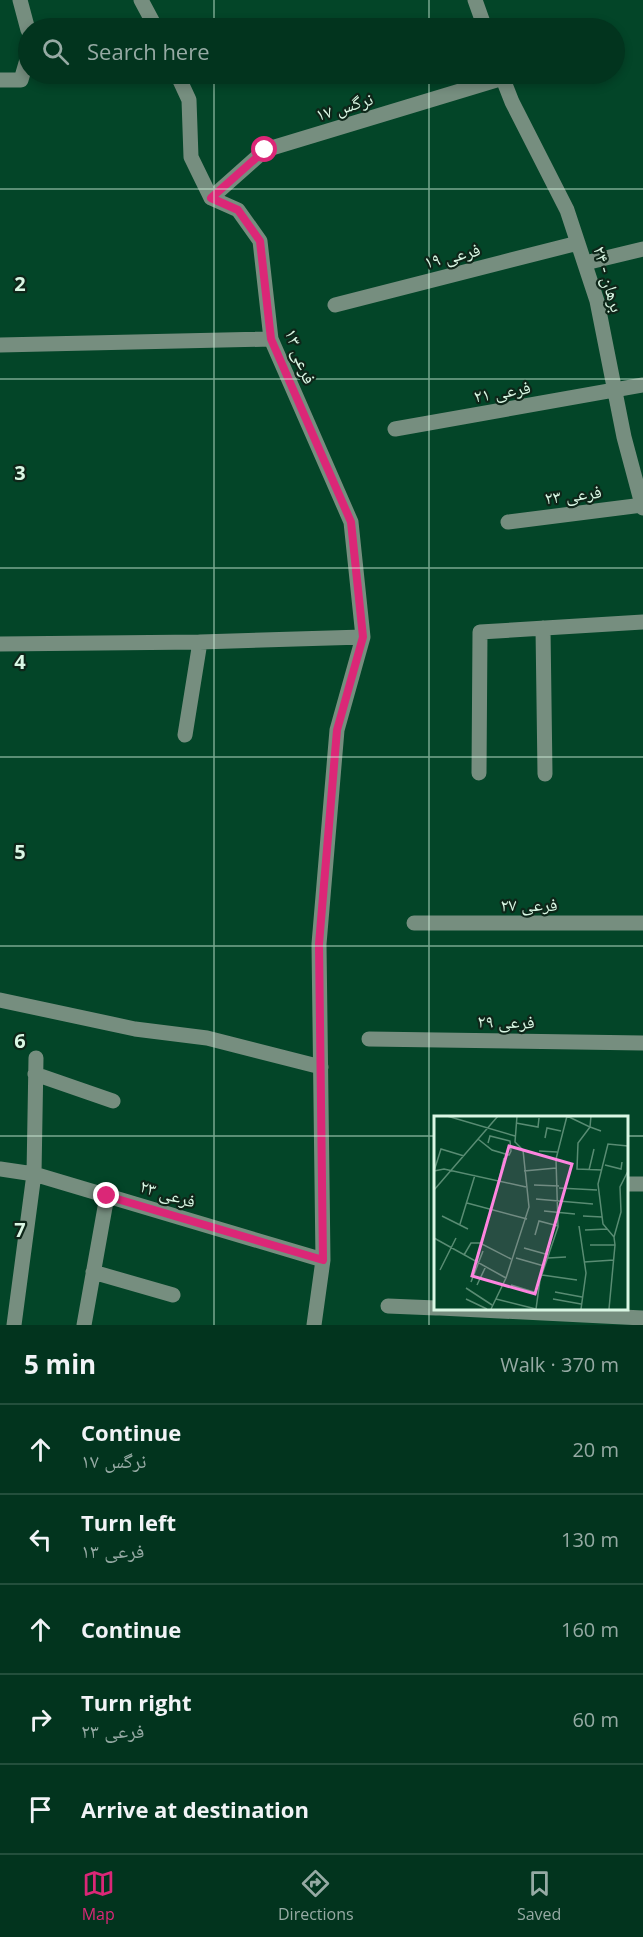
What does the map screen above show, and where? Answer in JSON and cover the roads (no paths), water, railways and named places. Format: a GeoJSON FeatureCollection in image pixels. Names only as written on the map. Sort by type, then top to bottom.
{"type":"FeatureCollection","features":[{"type":"Feature","properties":{"kind":"street"},"geometry":{"type":"LineString","coordinates":[[20,0],[25,18]]}},
{"type":"Feature","properties":{"kind":"street"},"geometry":{"type":"LineString","coordinates":[[141,0],[151,18]]}},
{"type":"Feature","properties":{"kind":"street"},"geometry":{"type":"LineString","coordinates":[[475,0],[481,18]]}},
{"type":"Feature","properties":{"kind":"street"},"geometry":{"type":"LineString","coordinates":[[0,80],[18,80]]}},
{"type":"Feature","properties":{"kind":"street"},"geometry":{"type":"LineString","coordinates":[[182,84],[189,100],[191,157],[211,198]]}},
{"type":"Feature","properties":{"kind":"street","name":"۱۷ نرگس"},"geometry":{"type":"LineString","coordinates":[[211,198],[265,150],[476,84]]}},
{"type":"Feature","properties":{"kind":"street","name":"۲۴ - برهان"},"geometry":{"type":"LineString","coordinates":[[505,84],[567,210],[585,263],[597,301],[624,437],[643,506]]}},
{"type":"Feature","properties":{"kind":"street","name":"فرعی ۱۳"},"geometry":{"type":"LineString","coordinates":[[211,198],[238,210],[260,241],[271,339],[351,522],[363,637]]}},
{"type":"Feature","properties":{"kind":"street","name":"فرعی ۱۹"},"geometry":{"type":"LineString","coordinates":[[335,305],[578,243]]}},
{"type":"Feature","properties":{"kind":"street"},"geometry":{"type":"LineString","coordinates":[[585,263],[643,249]]}},
{"type":"Feature","properties":{"kind":"street"},"geometry":{"type":"LineString","coordinates":[[0,345],[271,339]]}},
{"type":"Feature","properties":{"kind":"street","name":"فرعی ۲۱"},"geometry":{"type":"LineString","coordinates":[[395,429],[643,385]]}},
{"type":"Feature","properties":{"kind":"street","name":"فرعی ۲۳"},"geometry":{"type":"LineString","coordinates":[[508,522],[643,506]]}},
{"type":"Feature","properties":{"kind":"street"},"geometry":{"type":"LineString","coordinates":[[479,773],[480,632],[643,622]]}},
{"type":"Feature","properties":{"kind":"street"},"geometry":{"type":"LineString","coordinates":[[543,628],[545,774]]}},
{"type":"Feature","properties":{"kind":"street"},"geometry":{"type":"LineString","coordinates":[[0,644],[200,642],[363,637],[337,730],[319,944],[323,1260],[315,1325]]}},
{"type":"Feature","properties":{"kind":"street"},"geometry":{"type":"LineString","coordinates":[[185,735],[200,642]]}},
{"type":"Feature","properties":{"kind":"street","name":"فرعی ۲۷"},"geometry":{"type":"LineString","coordinates":[[414,923],[643,923]]}},
{"type":"Feature","properties":{"kind":"street"},"geometry":{"type":"LineString","coordinates":[[0,1000],[135,1029],[207,1038],[321,1067]]}},
{"type":"Feature","properties":{"kind":"street","name":"فرعی ۲۹"},"geometry":{"type":"LineString","coordinates":[[369,1039],[643,1043]]}},
{"type":"Feature","properties":{"kind":"street"},"geometry":{"type":"LineString","coordinates":[[14,1325],[34,1174],[36,1058]]}},
{"type":"Feature","properties":{"kind":"street"},"geometry":{"type":"LineString","coordinates":[[35,1074],[113,1101]]}},
{"type":"Feature","properties":{"kind":"street","name":"فرعی ۲۳"},"geometry":{"type":"LineString","coordinates":[[0,1169],[34,1174],[323,1260]]}},
{"type":"Feature","properties":{"kind":"street"},"geometry":{"type":"LineString","coordinates":[[84,1325],[107,1196]]}},
{"type":"Feature","properties":{"kind":"street"},"geometry":{"type":"LineString","coordinates":[[93,1272],[173,1295]]}},
{"type":"Feature","properties":{"kind":"street"},"geometry":{"type":"LineString","coordinates":[[388,1306],[434,1308]]}},
{"type":"Feature","properties":{"kind":"street"},"geometry":{"type":"LineString","coordinates":[[484,1310],[643,1317]]}}]}
